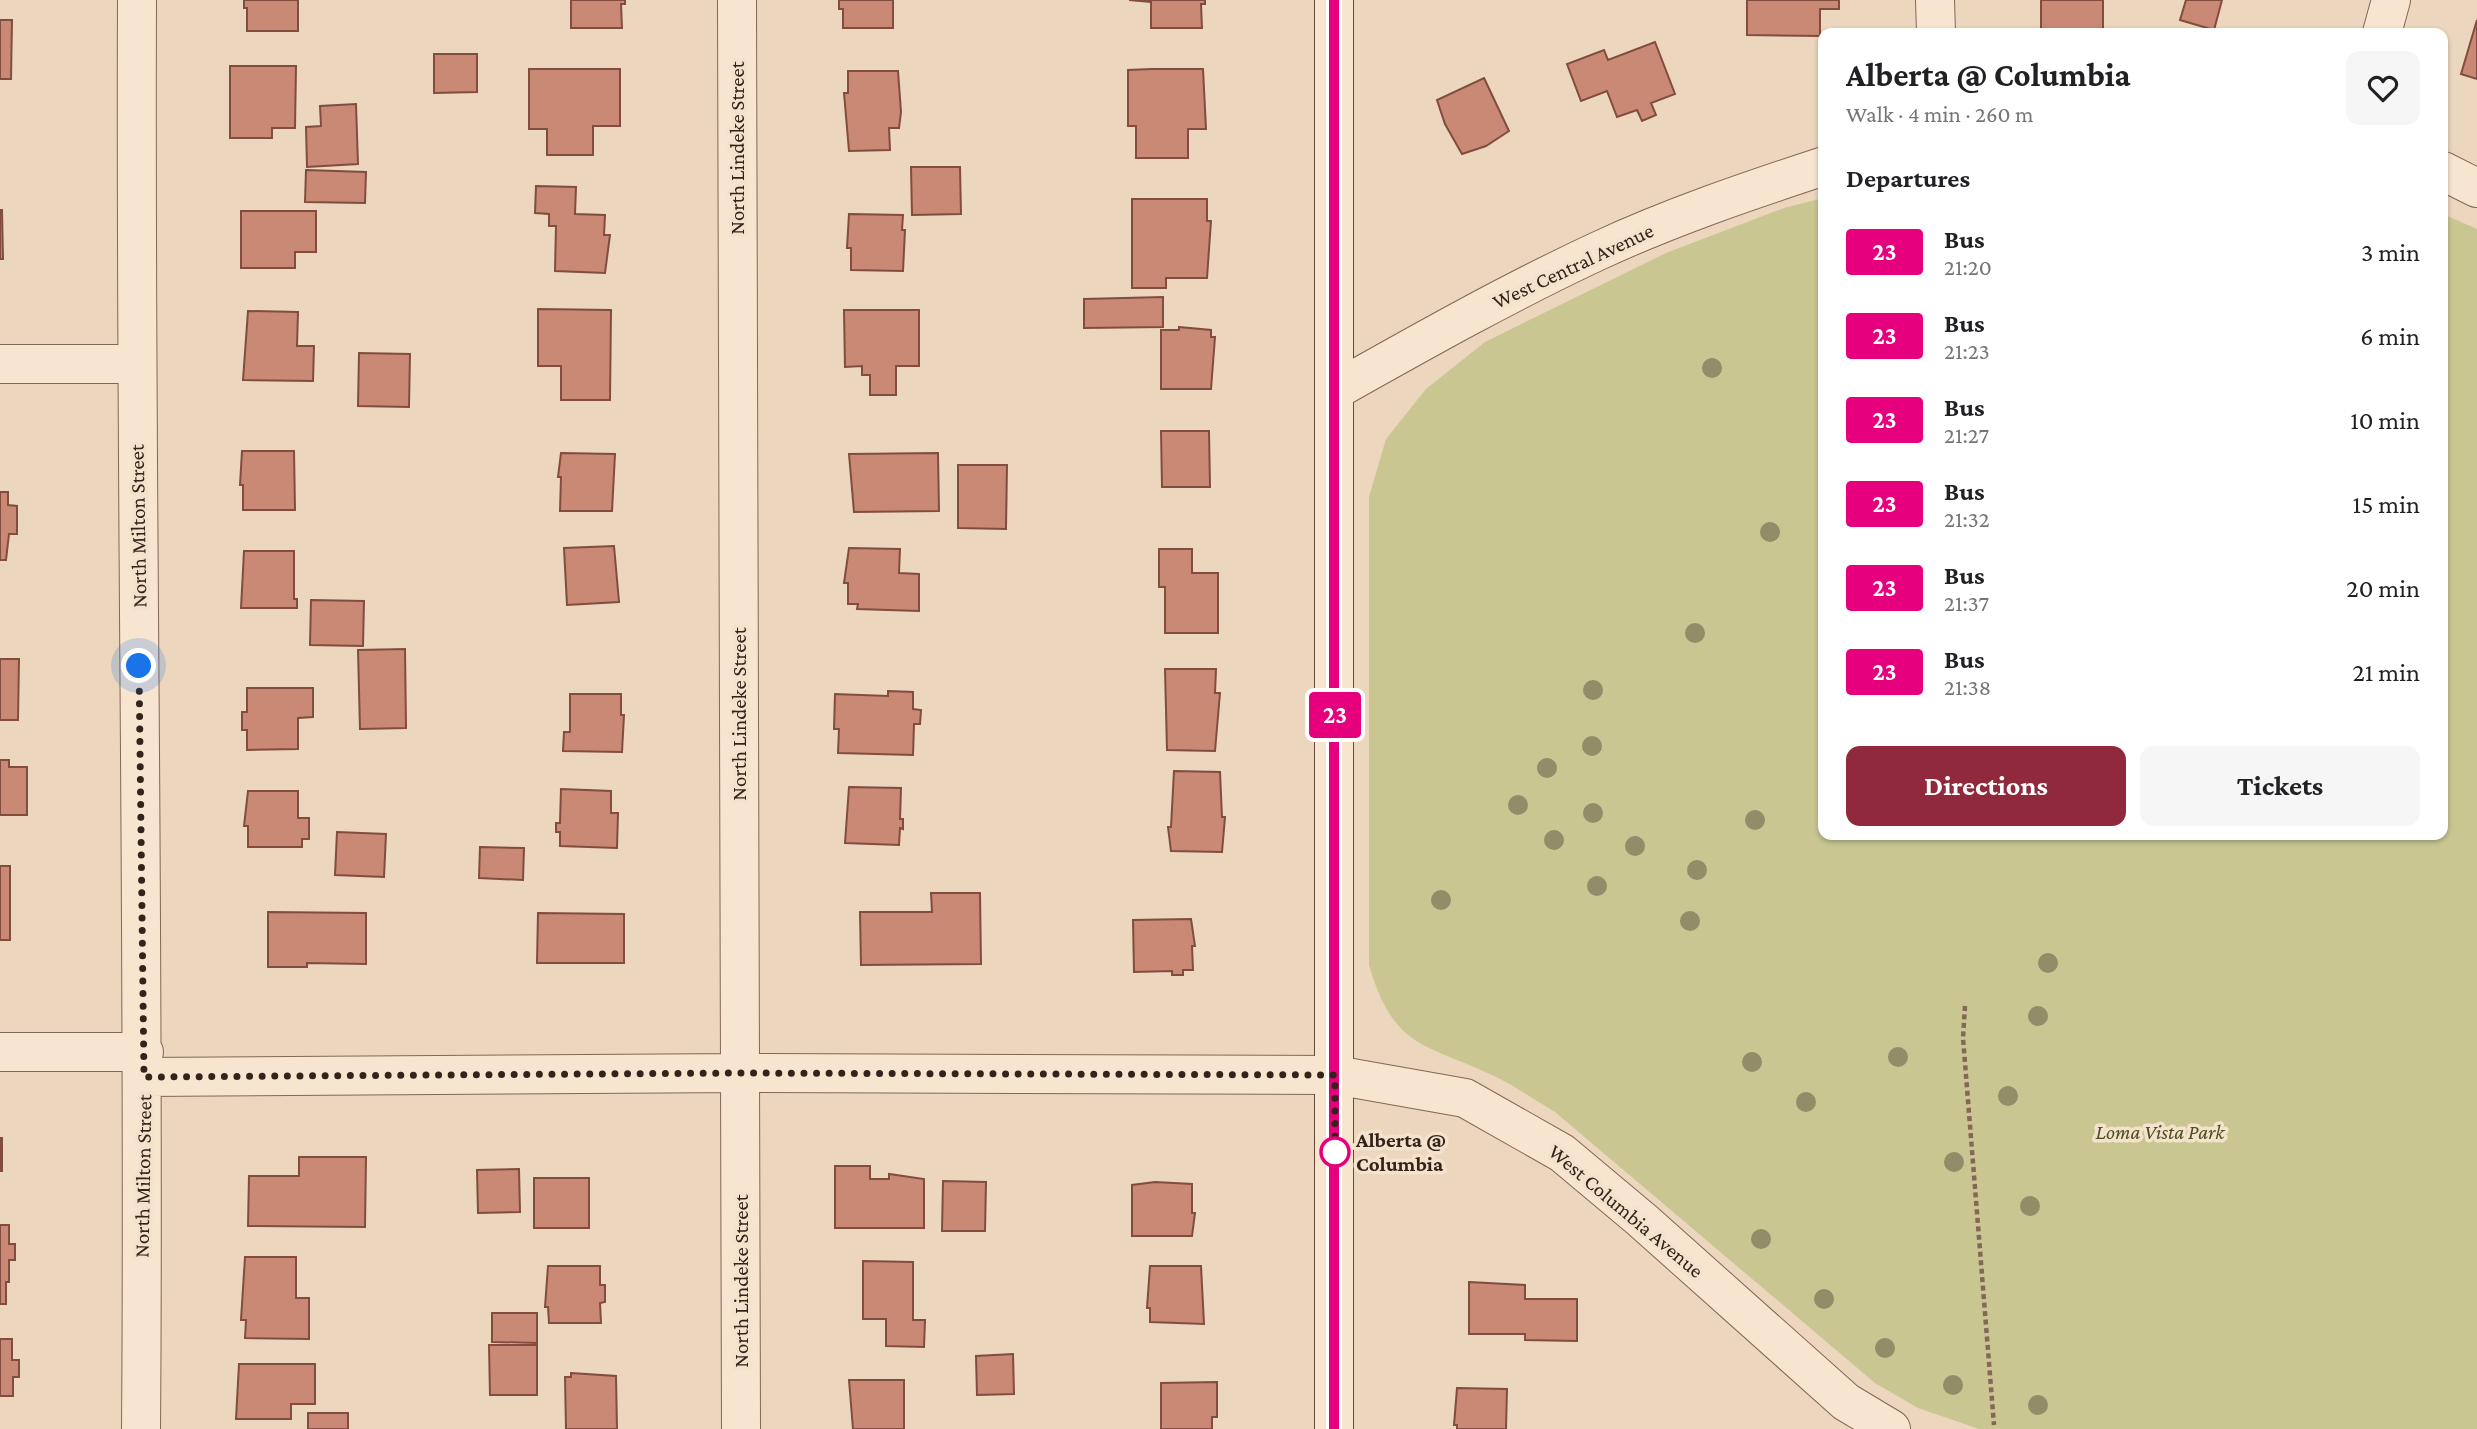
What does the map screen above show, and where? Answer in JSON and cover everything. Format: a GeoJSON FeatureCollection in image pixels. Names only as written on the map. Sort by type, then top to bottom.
{"type":"FeatureCollection","features":[{"type":"Feature","properties":{"kind":"street","name":"North Milton Street"},"geometry":{"type":"LineString","coordinates":[[137,0],[136,364],[144,1064],[141,1429]]}},
{"type":"Feature","properties":{"kind":"street","name":"North Lindeke Street"},"geometry":{"type":"LineString","coordinates":[[737,0],[741,1429]]}},
{"type":"Feature","properties":{"kind":"street"},"geometry":{"type":"LineString","coordinates":[[1334,0],[1334,1429]]}},
{"type":"Feature","properties":{"kind":"street"},"geometry":{"type":"LineString","coordinates":[[1936,0],[1936,28]]}},
{"type":"Feature","properties":{"kind":"street"},"geometry":{"type":"LineString","coordinates":[[2384,28],[2392,0]]}},
{"type":"Feature","properties":{"kind":"street","name":"West Central Avenue"},"geometry":{"type":"LineString","coordinates":[[1334,391],[1465,317],[1600,250],[1736,195],[1818,168]]}},
{"type":"Feature","properties":{"kind":"street"},"geometry":{"type":"LineString","coordinates":[[2448,174],[2477,188]]}},
{"type":"Feature","properties":{"kind":"street"},"geometry":{"type":"LineString","coordinates":[[0,364],[136,364]]}},
{"type":"Feature","properties":{"kind":"street","name":"West Columbia Avenue"},"geometry":{"type":"LineString","coordinates":[[0,1052],[144,1064],[741,1073],[1335,1075],[1465,1098],[1562,1153],[1642,1220],[1846,1402],[1891,1429]]}},
{"type":"Feature","properties":{"kind":"path"},"geometry":{"type":"LineString","coordinates":[[1965,1006],[1964,1038],[1994,1425]]}},
{"type":"Feature","properties":{"kind":"green space","name":"Loma Vista Park"},"geometry":{"type":"Polygon","coordinates":[[[1818,199],[1818,840],[2448,840],[2448,216],[2477,229],[2477,1429],[1979,1429],[1918,1408],[1875,1383],[1555,1112],[1502,1080],[1415,1040],[1401,1029],[1389,1014],[1369,965],[1369,497],[1386,439],[1426,389],[1485,342],[1666,253],[1784,208],[1818,199]]]}},
{"type":"Feature","properties":{"kind":"building"},"geometry":{"type":"Polygon","coordinates":[[[244,0],[298,0],[298,31],[247,31],[247,8],[244,8],[244,0]]]}},
{"type":"Feature","properties":{"kind":"building"},"geometry":{"type":"Polygon","coordinates":[[[571,0],[625,0],[625,4],[621,4],[622,28],[571,28],[571,0]]]}},
{"type":"Feature","properties":{"kind":"building"},"geometry":{"type":"Polygon","coordinates":[[[839,0],[893,0],[893,28],[843,28],[843,9],[839,9],[839,0]]]}},
{"type":"Feature","properties":{"kind":"building"},"geometry":{"type":"Polygon","coordinates":[[[1129,0],[1205,0],[1205,4],[1201,4],[1202,28],[1151,28],[1151,2],[1129,0]]]}},
{"type":"Feature","properties":{"kind":"building"},"geometry":{"type":"Polygon","coordinates":[[[1747,0],[1839,0],[1839,9],[1820,9],[1818,36],[1747,35],[1747,0]]]}},
{"type":"Feature","properties":{"kind":"building"},"geometry":{"type":"Polygon","coordinates":[[[2041,0],[2103,0],[2103,28],[2041,28],[2041,0]]]}},
{"type":"Feature","properties":{"kind":"building"},"geometry":{"type":"Polygon","coordinates":[[[2186,0],[2222,0],[2215,28],[2180,20],[2186,0]]]}},
{"type":"Feature","properties":{"kind":"building"},"geometry":{"type":"Polygon","coordinates":[[[0,20],[12,20],[11,79],[0,79],[0,20]]]}},
{"type":"Feature","properties":{"kind":"building"},"geometry":{"type":"Polygon","coordinates":[[[2477,20],[2477,79],[2461,74],[2477,20]]]}},
{"type":"Feature","properties":{"kind":"building"},"geometry":{"type":"Polygon","coordinates":[[[1655,42],[1675,94],[1651,103],[1656,115],[1642,121],[1637,110],[1617,117],[1607,91],[1581,101],[1567,64],[1604,50],[1608,60],[1655,42]]]}},
{"type":"Feature","properties":{"kind":"building"},"geometry":{"type":"Polygon","coordinates":[[[434,54],[477,54],[477,92],[434,93],[434,54]]]}},
{"type":"Feature","properties":{"kind":"building"},"geometry":{"type":"Polygon","coordinates":[[[230,66],[296,66],[295,128],[272,128],[272,138],[230,138],[230,66]]]}},
{"type":"Feature","properties":{"kind":"building"},"geometry":{"type":"Polygon","coordinates":[[[529,69],[620,69],[620,126],[593,126],[593,155],[547,155],[547,129],[529,129],[529,69]]]}},
{"type":"Feature","properties":{"kind":"building"},"geometry":{"type":"Polygon","coordinates":[[[1203,69],[1206,129],[1188,129],[1188,158],[1136,158],[1136,126],[1128,126],[1128,70],[1203,69]]]}},
{"type":"Feature","properties":{"kind":"building"},"geometry":{"type":"Polygon","coordinates":[[[848,71],[898,71],[901,112],[899,128],[889,128],[890,150],[849,151],[844,93],[848,93],[848,71]]]}},
{"type":"Feature","properties":{"kind":"building"},"geometry":{"type":"Polygon","coordinates":[[[1484,78],[1509,131],[1486,146],[1462,154],[1445,124],[1437,100],[1484,78]]]}},
{"type":"Feature","properties":{"kind":"building"},"geometry":{"type":"Polygon","coordinates":[[[356,104],[358,164],[307,167],[306,127],[321,126],[320,106],[356,104]]]}},
{"type":"Feature","properties":{"kind":"building"},"geometry":{"type":"Polygon","coordinates":[[[911,167],[960,167],[961,214],[912,215],[911,167]]]}},
{"type":"Feature","properties":{"kind":"building"},"geometry":{"type":"Polygon","coordinates":[[[306,170],[366,172],[365,203],[305,202],[306,170]]]}},
{"type":"Feature","properties":{"kind":"building"},"geometry":{"type":"Polygon","coordinates":[[[536,186],[576,187],[575,214],[605,215],[604,235],[610,235],[605,273],[555,271],[556,226],[549,226],[549,214],[535,213],[536,186]]]}},
{"type":"Feature","properties":{"kind":"building"},"geometry":{"type":"Polygon","coordinates":[[[1132,199],[1207,199],[1207,221],[1211,221],[1207,278],[1166,278],[1166,288],[1132,288],[1132,199]]]}},
{"type":"Feature","properties":{"kind":"building"},"geometry":{"type":"Polygon","coordinates":[[[2,210],[3,259],[0,259],[2,210]]]}},
{"type":"Feature","properties":{"kind":"building"},"geometry":{"type":"Polygon","coordinates":[[[241,211],[316,211],[316,252],[295,252],[295,268],[241,268],[241,211]]]}},
{"type":"Feature","properties":{"kind":"building"},"geometry":{"type":"Polygon","coordinates":[[[849,214],[903,215],[903,271],[851,270],[851,248],[847,248],[849,214]]]}},
{"type":"Feature","properties":{"kind":"building"},"geometry":{"type":"Polygon","coordinates":[[[1163,297],[1163,327],[1084,328],[1084,299],[1163,297]]]}},
{"type":"Feature","properties":{"kind":"building"},"geometry":{"type":"Polygon","coordinates":[[[538,309],[611,310],[610,400],[561,400],[561,366],[538,366],[538,309]]]}},
{"type":"Feature","properties":{"kind":"building"},"geometry":{"type":"Polygon","coordinates":[[[844,310],[919,310],[919,366],[896,366],[896,395],[870,395],[870,375],[862,375],[862,366],[845,367],[844,310]]]}},
{"type":"Feature","properties":{"kind":"building"},"geometry":{"type":"Polygon","coordinates":[[[248,311],[298,312],[297,346],[314,346],[313,381],[243,380],[248,311]]]}},
{"type":"Feature","properties":{"kind":"building"},"geometry":{"type":"Polygon","coordinates":[[[1179,327],[1211,330],[1211,337],[1215,337],[1211,389],[1161,389],[1161,330],[1179,330],[1179,327]]]}},
{"type":"Feature","properties":{"kind":"building"},"geometry":{"type":"Polygon","coordinates":[[[359,353],[410,354],[409,407],[358,406],[359,353]]]}},
{"type":"Feature","properties":{"kind":"building"},"geometry":{"type":"Polygon","coordinates":[[[1161,431],[1209,431],[1210,487],[1162,487],[1161,431]]]}},
{"type":"Feature","properties":{"kind":"building"},"geometry":{"type":"Polygon","coordinates":[[[242,451],[294,451],[295,510],[243,510],[243,485],[240,485],[242,451]]]}},
{"type":"Feature","properties":{"kind":"building"},"geometry":{"type":"Polygon","coordinates":[[[561,453],[615,454],[612,511],[560,511],[561,477],[558,477],[561,453]]]}},
{"type":"Feature","properties":{"kind":"building"},"geometry":{"type":"Polygon","coordinates":[[[938,453],[939,511],[854,512],[849,454],[938,453]]]}},
{"type":"Feature","properties":{"kind":"building"},"geometry":{"type":"Polygon","coordinates":[[[958,465],[1007,465],[1006,529],[958,528],[958,465]]]}},
{"type":"Feature","properties":{"kind":"building"},"geometry":{"type":"Polygon","coordinates":[[[0,492],[8,492],[8,505],[17,506],[17,534],[9,534],[6,560],[0,560],[0,492]]]}},
{"type":"Feature","properties":{"kind":"building"},"geometry":{"type":"Polygon","coordinates":[[[614,546],[619,602],[567,605],[564,548],[614,546]]]}},
{"type":"Feature","properties":{"kind":"building"},"geometry":{"type":"Polygon","coordinates":[[[849,548],[900,549],[899,573],[919,574],[919,611],[857,609],[858,604],[848,604],[848,583],[844,583],[849,548]]]}},
{"type":"Feature","properties":{"kind":"building"},"geometry":{"type":"Polygon","coordinates":[[[1159,549],[1192,549],[1192,573],[1218,573],[1218,633],[1165,633],[1165,587],[1159,587],[1159,549]]]}},
{"type":"Feature","properties":{"kind":"building"},"geometry":{"type":"Polygon","coordinates":[[[244,551],[294,551],[294,599],[297,599],[297,608],[241,608],[244,551]]]}},
{"type":"Feature","properties":{"kind":"building"},"geometry":{"type":"Polygon","coordinates":[[[311,600],[364,601],[363,646],[310,645],[311,600]]]}},
{"type":"Feature","properties":{"kind":"building"},"geometry":{"type":"Polygon","coordinates":[[[405,649],[406,728],[360,729],[358,650],[405,649]]]}},
{"type":"Feature","properties":{"kind":"building"},"geometry":{"type":"Polygon","coordinates":[[[0,659],[19,659],[18,720],[0,720],[0,659]]]}},
{"type":"Feature","properties":{"kind":"building"},"geometry":{"type":"Polygon","coordinates":[[[1165,669],[1216,669],[1215,693],[1220,693],[1215,751],[1167,750],[1165,669]]]}},
{"type":"Feature","properties":{"kind":"building"},"geometry":{"type":"Polygon","coordinates":[[[247,688],[313,688],[313,717],[298,718],[298,749],[247,750],[247,730],[242,730],[242,712],[247,712],[247,688]]]}},
{"type":"Feature","properties":{"kind":"building"},"geometry":{"type":"Polygon","coordinates":[[[888,691],[913,692],[913,709],[921,710],[920,724],[914,724],[913,755],[838,753],[839,729],[834,729],[835,694],[888,696],[888,691]]]}},
{"type":"Feature","properties":{"kind":"building"},"geometry":{"type":"Polygon","coordinates":[[[570,694],[621,694],[621,715],[624,715],[622,752],[563,751],[564,732],[570,732],[570,694]]]}},
{"type":"Feature","properties":{"kind":"building"},"geometry":{"type":"Polygon","coordinates":[[[0,760],[9,760],[9,767],[27,767],[27,815],[0,815],[0,760]]]}},
{"type":"Feature","properties":{"kind":"building"},"geometry":{"type":"Polygon","coordinates":[[[1174,771],[1220,772],[1222,817],[1225,817],[1222,852],[1171,851],[1168,827],[1171,827],[1174,771]]]}},
{"type":"Feature","properties":{"kind":"building"},"geometry":{"type":"Polygon","coordinates":[[[849,787],[901,788],[900,819],[903,819],[903,829],[900,828],[899,845],[845,843],[849,787]]]}},
{"type":"Feature","properties":{"kind":"building"},"geometry":{"type":"Polygon","coordinates":[[[561,789],[611,791],[611,813],[618,813],[617,848],[560,846],[560,832],[556,832],[556,823],[560,823],[561,789]]]}},
{"type":"Feature","properties":{"kind":"building"},"geometry":{"type":"Polygon","coordinates":[[[248,791],[298,791],[298,818],[309,818],[309,839],[302,839],[302,847],[248,847],[248,826],[244,826],[248,791]]]}},
{"type":"Feature","properties":{"kind":"building"},"geometry":{"type":"Polygon","coordinates":[[[337,832],[386,834],[384,877],[335,875],[337,832]]]}},
{"type":"Feature","properties":{"kind":"building"},"geometry":{"type":"Polygon","coordinates":[[[480,847],[524,848],[523,880],[479,878],[480,847]]]}},
{"type":"Feature","properties":{"kind":"building"},"geometry":{"type":"Polygon","coordinates":[[[0,866],[10,866],[10,940],[0,940],[0,866]]]}},
{"type":"Feature","properties":{"kind":"building"},"geometry":{"type":"Polygon","coordinates":[[[931,893],[980,893],[981,964],[861,965],[860,912],[932,912],[931,893]]]}},
{"type":"Feature","properties":{"kind":"building"},"geometry":{"type":"Polygon","coordinates":[[[268,912],[366,913],[366,964],[307,963],[307,967],[268,967],[268,912]]]}},
{"type":"Feature","properties":{"kind":"building"},"geometry":{"type":"Polygon","coordinates":[[[538,913],[624,914],[624,963],[537,963],[538,913]]]}},
{"type":"Feature","properties":{"kind":"building"},"geometry":{"type":"Polygon","coordinates":[[[1191,919],[1195,946],[1192,946],[1193,970],[1183,970],[1183,975],[1172,975],[1172,971],[1134,972],[1133,920],[1191,919]]]}},
{"type":"Feature","properties":{"kind":"building"},"geometry":{"type":"Polygon","coordinates":[[[2,1138],[2,1171],[0,1171],[2,1138]]]}},
{"type":"Feature","properties":{"kind":"building"},"geometry":{"type":"Polygon","coordinates":[[[299,1157],[366,1157],[365,1227],[248,1226],[249,1176],[299,1176],[299,1157]]]}},
{"type":"Feature","properties":{"kind":"building"},"geometry":{"type":"Polygon","coordinates":[[[835,1166],[870,1166],[870,1179],[889,1179],[889,1174],[924,1179],[924,1228],[835,1228],[835,1166]]]}},
{"type":"Feature","properties":{"kind":"building"},"geometry":{"type":"Polygon","coordinates":[[[519,1169],[520,1212],[478,1213],[477,1170],[519,1169]]]}},
{"type":"Feature","properties":{"kind":"building"},"geometry":{"type":"Polygon","coordinates":[[[534,1178],[589,1178],[589,1228],[534,1228],[534,1178]]]}},
{"type":"Feature","properties":{"kind":"building"},"geometry":{"type":"Polygon","coordinates":[[[943,1181],[986,1182],[985,1231],[942,1231],[943,1181]]]}},
{"type":"Feature","properties":{"kind":"building"},"geometry":{"type":"Polygon","coordinates":[[[1155,1182],[1192,1184],[1192,1213],[1195,1213],[1192,1236],[1132,1236],[1132,1185],[1155,1182]]]}},
{"type":"Feature","properties":{"kind":"building"},"geometry":{"type":"Polygon","coordinates":[[[0,1225],[9,1225],[9,1244],[15,1244],[15,1260],[9,1260],[6,1304],[0,1304],[0,1225]]]}},
{"type":"Feature","properties":{"kind":"building"},"geometry":{"type":"Polygon","coordinates":[[[245,1257],[296,1257],[296,1298],[309,1298],[309,1339],[245,1338],[246,1320],[241,1320],[245,1257]]]}},
{"type":"Feature","properties":{"kind":"building"},"geometry":{"type":"Polygon","coordinates":[[[863,1261],[913,1262],[913,1320],[925,1320],[924,1347],[886,1346],[886,1319],[863,1319],[863,1261]]]}},
{"type":"Feature","properties":{"kind":"building"},"geometry":{"type":"Polygon","coordinates":[[[548,1266],[600,1266],[600,1285],[605,1285],[605,1302],[600,1303],[601,1323],[549,1323],[548,1307],[545,1307],[548,1266]]]}},
{"type":"Feature","properties":{"kind":"building"},"geometry":{"type":"Polygon","coordinates":[[[1150,1266],[1201,1266],[1204,1324],[1150,1322],[1150,1308],[1147,1308],[1150,1266]]]}},
{"type":"Feature","properties":{"kind":"building"},"geometry":{"type":"Polygon","coordinates":[[[1469,1282],[1525,1285],[1525,1299],[1577,1299],[1577,1341],[1525,1340],[1525,1334],[1469,1334],[1469,1282]]]}},
{"type":"Feature","properties":{"kind":"building"},"geometry":{"type":"Polygon","coordinates":[[[492,1313],[537,1313],[537,1343],[492,1342],[492,1313]]]}},
{"type":"Feature","properties":{"kind":"building"},"geometry":{"type":"Polygon","coordinates":[[[0,1339],[12,1339],[12,1360],[19,1360],[19,1377],[13,1377],[13,1396],[0,1396],[0,1339]]]}},
{"type":"Feature","properties":{"kind":"building"},"geometry":{"type":"Polygon","coordinates":[[[489,1345],[537,1345],[537,1395],[490,1395],[489,1345]]]}},
{"type":"Feature","properties":{"kind":"building"},"geometry":{"type":"Polygon","coordinates":[[[1013,1354],[1014,1394],[977,1395],[976,1356],[1013,1354]]]}},
{"type":"Feature","properties":{"kind":"building"},"geometry":{"type":"Polygon","coordinates":[[[239,1364],[315,1364],[315,1404],[291,1404],[291,1419],[236,1419],[239,1364]]]}},
{"type":"Feature","properties":{"kind":"building"},"geometry":{"type":"Polygon","coordinates":[[[571,1373],[616,1376],[617,1429],[566,1429],[565,1377],[571,1377],[571,1373]]]}},
{"type":"Feature","properties":{"kind":"building"},"geometry":{"type":"Polygon","coordinates":[[[849,1380],[904,1380],[904,1429],[853,1429],[849,1380]]]}},
{"type":"Feature","properties":{"kind":"building"},"geometry":{"type":"Polygon","coordinates":[[[1217,1382],[1217,1417],[1212,1417],[1212,1429],[1161,1429],[1161,1383],[1217,1382]]]}},
{"type":"Feature","properties":{"kind":"building"},"geometry":{"type":"Polygon","coordinates":[[[1457,1388],[1507,1389],[1506,1429],[1457,1429],[1457,1425],[1454,1425],[1457,1388]]]}},
{"type":"Feature","properties":{"kind":"building"},"geometry":{"type":"Polygon","coordinates":[[[308,1413],[348,1413],[348,1429],[308,1429],[308,1413]]]}},
{"type":"Feature","properties":{"kind":"bus line","name":"23"},"geometry":{"type":"LineString","coordinates":[[1334,0],[1334,1429]]}},
{"type":"Feature","properties":{"kind":"place","name":"Alberta @ Columbia"},"geometry":{"type":"Point","coordinates":[1335,1152]}},
{"type":"Feature","properties":{"kind":"route"},"geometry":{"type":"LineString","coordinates":[[139,666],[144,1077],[741,1073],[1335,1075],[1335,1157],[1335,1152]]}}]}
